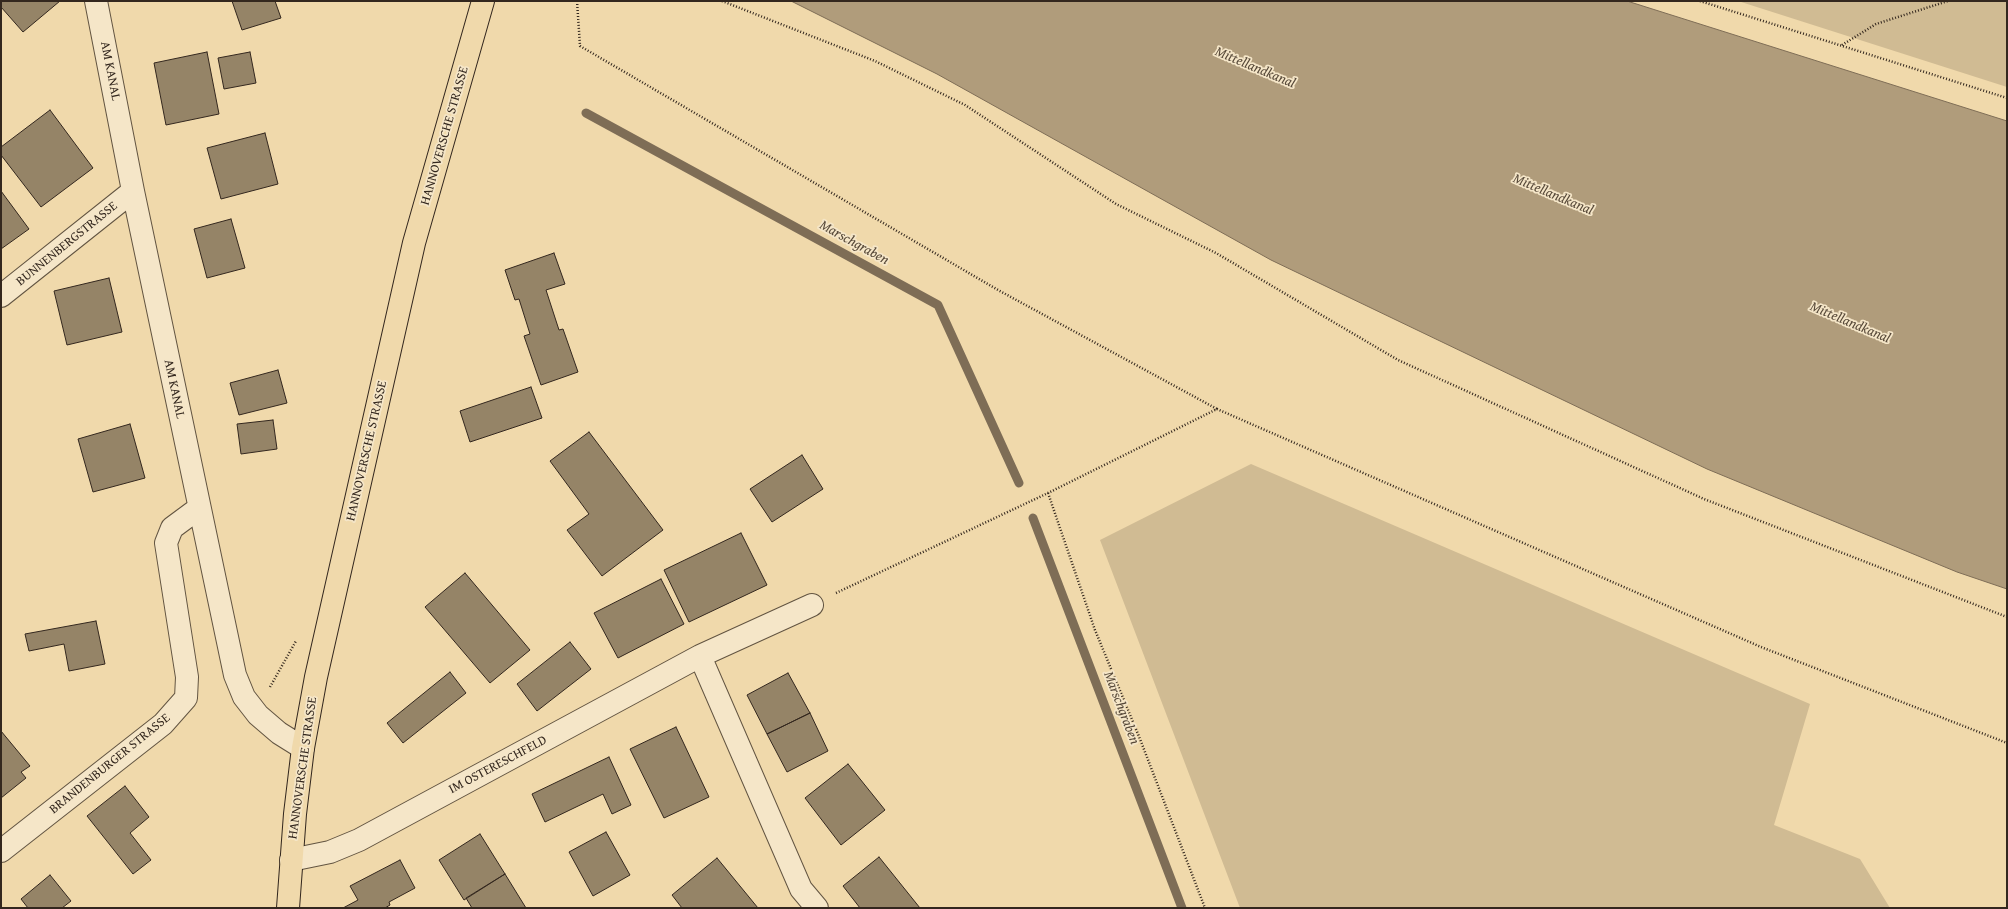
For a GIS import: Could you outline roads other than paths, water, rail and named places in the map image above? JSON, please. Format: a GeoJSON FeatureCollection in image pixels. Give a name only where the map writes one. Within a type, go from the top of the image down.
{"type":"FeatureCollection","features":[{"type":"Feature","properties":{"kind":"main road","name":"HANNOVERSCHE STRASSE"},"geometry":{"type":"LineString","coordinates":[[288,908],[291,860],[303,748],[329,614],[414,243],[483,1]]}},
{"type":"Feature","properties":{"kind":"street","name":"AM KANAL"},"geometry":{"type":"LineString","coordinates":[[96,1],[132,191],[235,675],[244,697],[258,715],[279,733],[303,748]]}},
{"type":"Feature","properties":{"kind":"street","name":"BUNNENBERGSTRASSE"},"geometry":{"type":"LineString","coordinates":[[1,296],[132,191]]}},
{"type":"Feature","properties":{"kind":"street","name":"BRANDENBURGER STRASSE"},"geometry":{"type":"LineString","coordinates":[[1,851],[163,724],[186,698],[187,677],[166,543],[172,528],[199,508]]}},
{"type":"Feature","properties":{"kind":"street","name":"IM OSTERESCHFELD"},"geometry":{"type":"LineString","coordinates":[[291,860],[330,852],[359,840],[700,656],[812,605]]}},
{"type":"Feature","properties":{"kind":"street"},"geometry":{"type":"LineString","coordinates":[[700,656],[801,889],[817,908]]}},
{"type":"Feature","properties":{"kind":"water","name":"Mittellandkanal"},"geometry":{"type":"Polygon","coordinates":[[[791,1],[1627,1],[2007,121],[2007,589],[1957,572],[1707,469],[1271,260],[937,74],[791,1]]]}},
{"type":"Feature","properties":{"kind":"waterway","name":"Marschgraben"},"geometry":{"type":"LineString","coordinates":[[586,113],[938,305],[1019,483]]}},
{"type":"Feature","properties":{"kind":"waterway","name":"Marschgraben"},"geometry":{"type":"LineString","coordinates":[[1033,518],[1182,908]]}}]}
